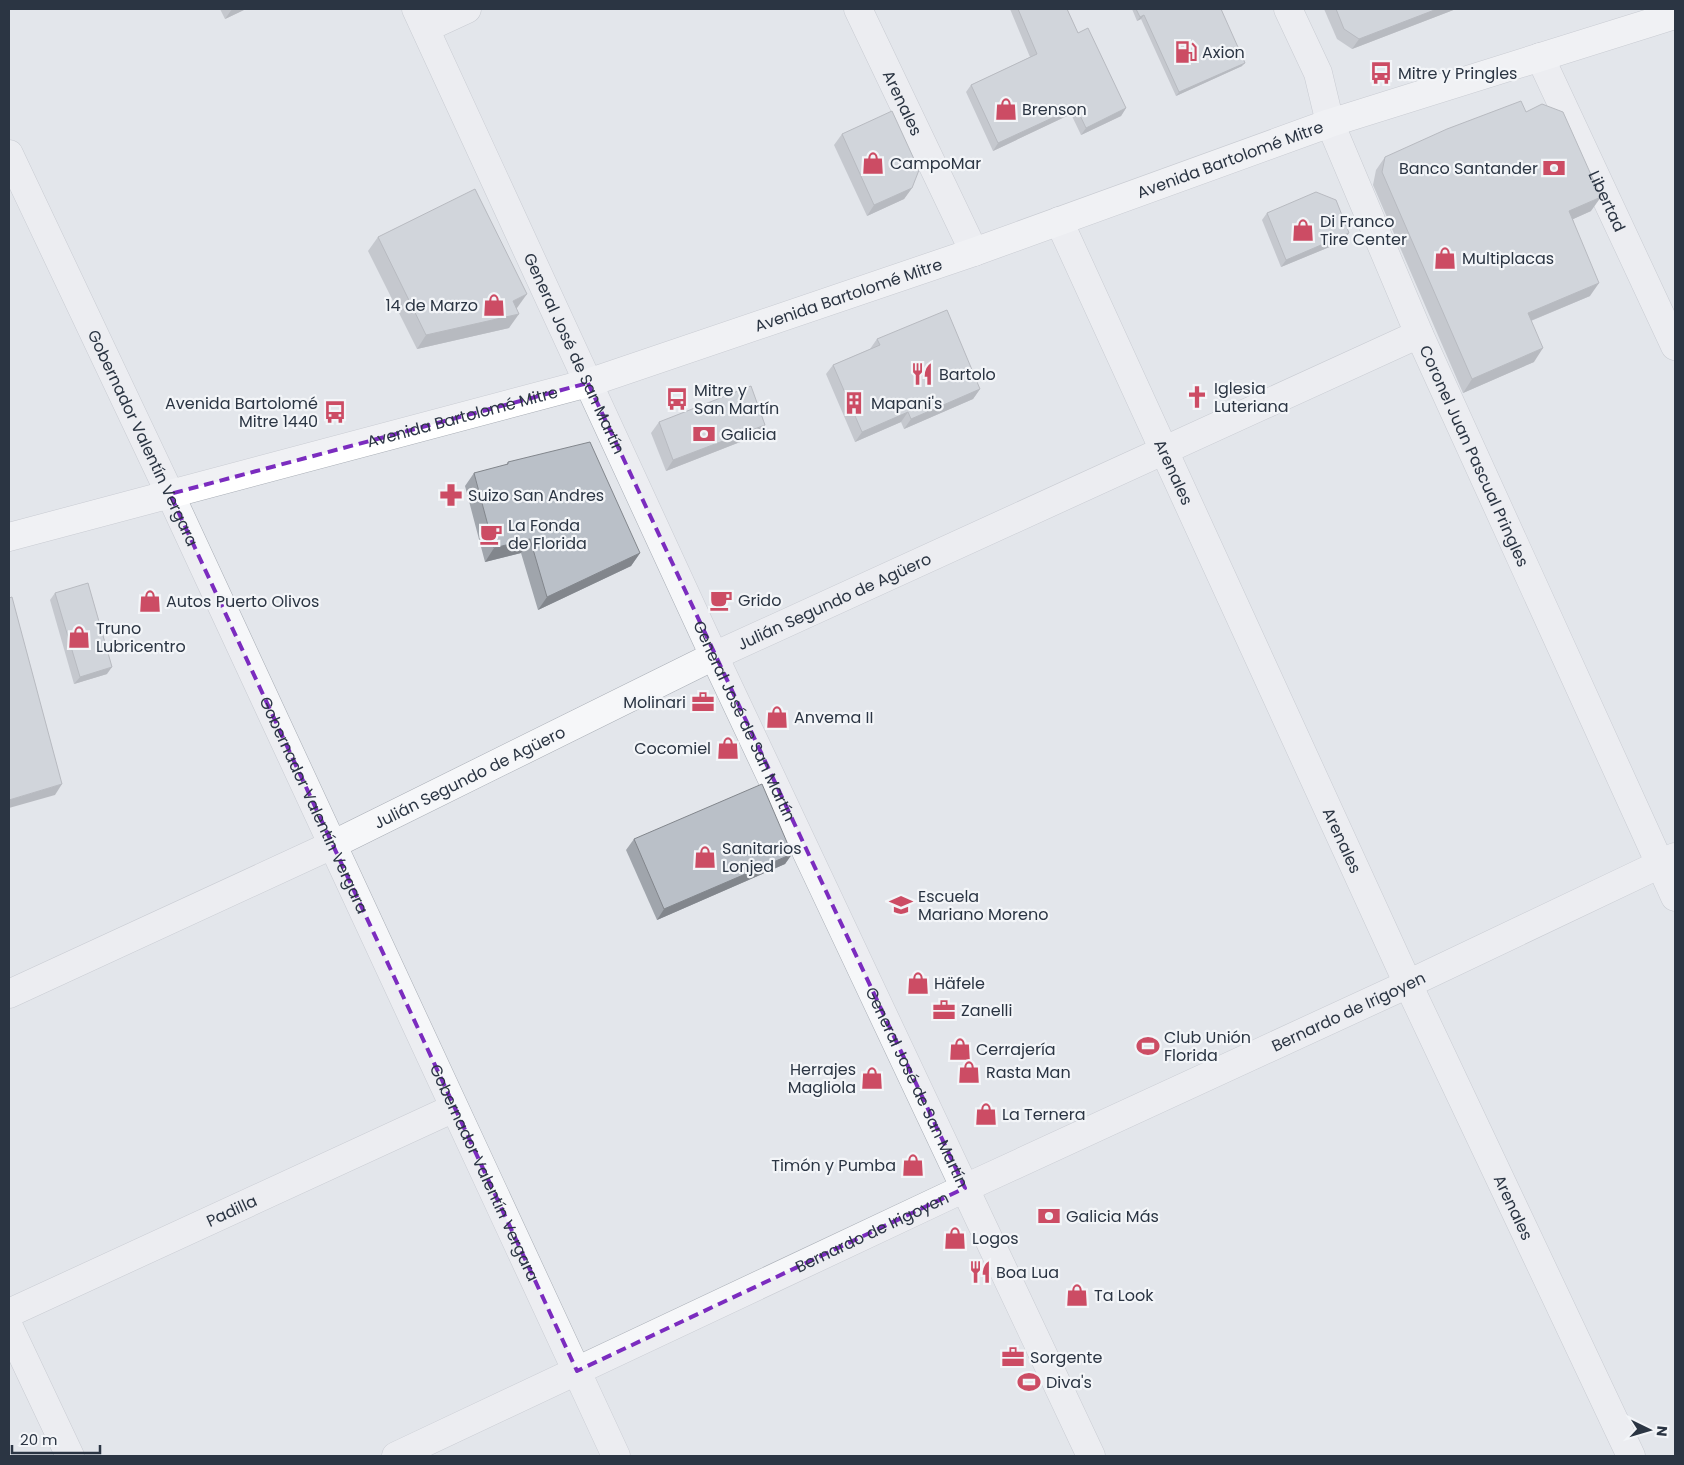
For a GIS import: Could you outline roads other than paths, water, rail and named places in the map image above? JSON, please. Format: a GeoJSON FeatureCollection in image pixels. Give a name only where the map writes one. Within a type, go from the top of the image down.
{"type":"FeatureCollection","features":[{"type":"Feature","properties":{"kind":"main road","name":"Avenida Bartolomé Mitre"},"geometry":{"type":"LineString","coordinates":[[9,537],[588,383],[974,252],[1330,123],[1675,15]]}},
{"type":"Feature","properties":{"kind":"street"},"geometry":{"type":"LineString","coordinates":[[421,19],[467,9]]}},
{"type":"Feature","properties":{"kind":"street","name":"Arenales"},"geometry":{"type":"LineString","coordinates":[[858,9],[974,252]]}},
{"type":"Feature","properties":{"kind":"street","name":"Coronel Juan Pascual Pringles"},"geometry":{"type":"LineString","coordinates":[[1288,9],[1318,73],[1330,123],[1418,334],[1668,861],[1675,897]]}},
{"type":"Feature","properties":{"kind":"street","name":"General José de San Martín"},"geometry":{"type":"LineString","coordinates":[[421,19],[714,656],[1091,1456]]}},
{"type":"Feature","properties":{"kind":"street","name":"Libertad"},"geometry":{"type":"LineString","coordinates":[[1540,57],[1675,346]]}},
{"type":"Feature","properties":{"kind":"street","name":"Gobernador Valentín Vergara"},"geometry":{"type":"LineString","coordinates":[[9,154],[170,494],[616,1456]]}},
{"type":"Feature","properties":{"kind":"street","name":"Arenales"},"geometry":{"type":"LineString","coordinates":[[1059,222],[1408,984],[1631,1456]]}},
{"type":"Feature","properties":{"kind":"street","name":"Julián Segundo de Agüero"},"geometry":{"type":"LineString","coordinates":[[9,994],[332,845],[714,656],[1418,334]]}},
{"type":"Feature","properties":{"kind":"street","name":"Bernardo de Irigoyen"},"geometry":{"type":"LineString","coordinates":[[396,1456],[965,1188],[1408,984],[1668,861]]}},
{"type":"Feature","properties":{"kind":"street","name":"Padilla"},"geometry":{"type":"LineString","coordinates":[[9,1313],[454,1108]]}},
{"type":"Feature","properties":{"kind":"street"},"geometry":{"type":"LineString","coordinates":[[9,1326],[70,1456]]}},
{"type":"Feature","properties":{"kind":"place","name":"Axion"},"geometry":{"type":"Point","coordinates":[1186,52]}},
{"type":"Feature","properties":{"kind":"place","name":"Mitre y Pringles"},"geometry":{"type":"Point","coordinates":[1381,73]}},
{"type":"Feature","properties":{"kind":"place","name":"Brenson"},"geometry":{"type":"Point","coordinates":[1006,109]}},
{"type":"Feature","properties":{"kind":"place","name":"CampoMar"},"geometry":{"type":"Point","coordinates":[873,163]}},
{"type":"Feature","properties":{"kind":"place","name":"Banco Santander"},"geometry":{"type":"Point","coordinates":[1554,168]}},
{"type":"Feature","properties":{"kind":"place","name":"Di Franco Tire Center"},"geometry":{"type":"Point","coordinates":[1303,230]}},
{"type":"Feature","properties":{"kind":"place","name":"Multiplacas"},"geometry":{"type":"Point","coordinates":[1445,258]}},
{"type":"Feature","properties":{"kind":"place","name":"14 de Marzo"},"geometry":{"type":"Point","coordinates":[494,305]}},
{"type":"Feature","properties":{"kind":"place","name":"Bartolo"},"geometry":{"type":"Point","coordinates":[922,374]}},
{"type":"Feature","properties":{"kind":"place","name":"Iglesia Luteriana"},"geometry":{"type":"Point","coordinates":[1197,397]}},
{"type":"Feature","properties":{"kind":"place","name":"Mitre y San Martín"},"geometry":{"type":"Point","coordinates":[677,399]}},
{"type":"Feature","properties":{"kind":"place","name":"Mapani's"},"geometry":{"type":"Point","coordinates":[854,403]}},
{"type":"Feature","properties":{"kind":"place","name":"Avenida Bartolomé Mitre 1440"},"geometry":{"type":"Point","coordinates":[335,412]}},
{"type":"Feature","properties":{"kind":"place","name":"Galicia"},"geometry":{"type":"Point","coordinates":[704,434]}},
{"type":"Feature","properties":{"kind":"place","name":"Suizo San Andres"},"geometry":{"type":"Point","coordinates":[451,495]}},
{"type":"Feature","properties":{"kind":"place","name":"La Fonda de Florida"},"geometry":{"type":"Point","coordinates":[491,534]}},
{"type":"Feature","properties":{"kind":"place","name":"Grido"},"geometry":{"type":"Point","coordinates":[721,600]}},
{"type":"Feature","properties":{"kind":"place","name":"Autos Puerto Olivos"},"geometry":{"type":"Point","coordinates":[150,601]}},
{"type":"Feature","properties":{"kind":"place","name":"Truno Lubricentro"},"geometry":{"type":"Point","coordinates":[79,637]}},
{"type":"Feature","properties":{"kind":"place","name":"Molinari"},"geometry":{"type":"Point","coordinates":[703,702]}},
{"type":"Feature","properties":{"kind":"place","name":"Anvema II"},"geometry":{"type":"Point","coordinates":[777,717]}},
{"type":"Feature","properties":{"kind":"place","name":"Cocomiel"},"geometry":{"type":"Point","coordinates":[728,748]}},
{"type":"Feature","properties":{"kind":"place","name":"Sanitarios Lonjed"},"geometry":{"type":"Point","coordinates":[705,857]}},
{"type":"Feature","properties":{"kind":"place","name":"Escuela Mariano Moreno"},"geometry":{"type":"Point","coordinates":[901,905]}},
{"type":"Feature","properties":{"kind":"place","name":"Häfele"},"geometry":{"type":"Point","coordinates":[918,983]}},
{"type":"Feature","properties":{"kind":"place","name":"Zanelli"},"geometry":{"type":"Point","coordinates":[944,1010]}},
{"type":"Feature","properties":{"kind":"place","name":"Club Unión Florida"},"geometry":{"type":"Point","coordinates":[1148,1046]}},
{"type":"Feature","properties":{"kind":"place","name":"Cerrajería"},"geometry":{"type":"Point","coordinates":[960,1049]}},
{"type":"Feature","properties":{"kind":"place","name":"Rasta Man"},"geometry":{"type":"Point","coordinates":[969,1072]}},
{"type":"Feature","properties":{"kind":"place","name":"Herrajes Magliola"},"geometry":{"type":"Point","coordinates":[872,1078]}},
{"type":"Feature","properties":{"kind":"place","name":"La Ternera"},"geometry":{"type":"Point","coordinates":[986,1114]}},
{"type":"Feature","properties":{"kind":"place","name":"Timón y Pumba"},"geometry":{"type":"Point","coordinates":[913,1165]}},
{"type":"Feature","properties":{"kind":"place","name":"Galicia Más"},"geometry":{"type":"Point","coordinates":[1049,1216]}},
{"type":"Feature","properties":{"kind":"place","name":"Logos"},"geometry":{"type":"Point","coordinates":[955,1238]}},
{"type":"Feature","properties":{"kind":"place","name":"Boa Lua"},"geometry":{"type":"Point","coordinates":[980,1272]}},
{"type":"Feature","properties":{"kind":"place","name":"Ta Look"},"geometry":{"type":"Point","coordinates":[1077,1295]}},
{"type":"Feature","properties":{"kind":"place","name":"Sorgente"},"geometry":{"type":"Point","coordinates":[1013,1357]}},
{"type":"Feature","properties":{"kind":"place","name":"Diva's"},"geometry":{"type":"Point","coordinates":[1029,1382]}}]}
